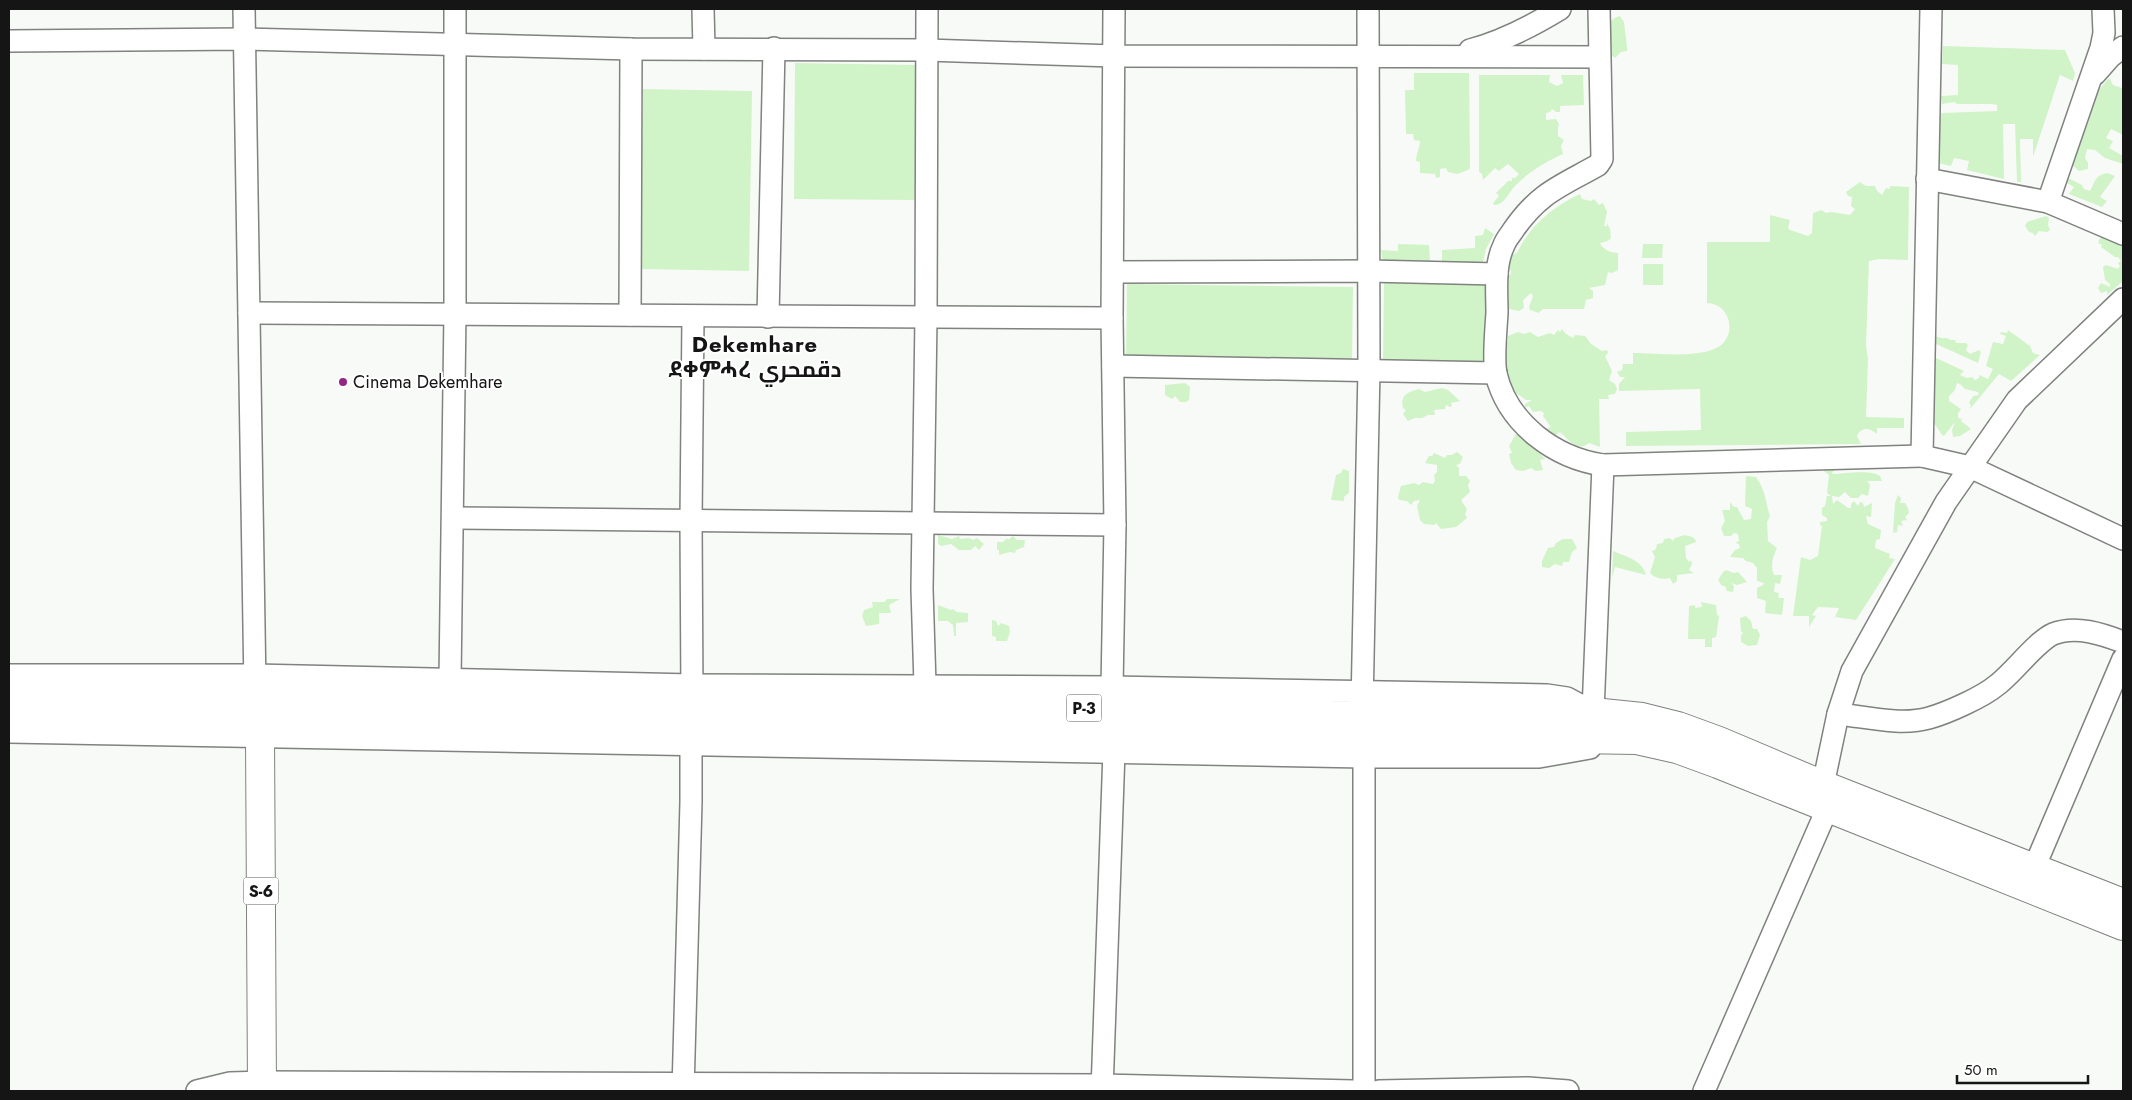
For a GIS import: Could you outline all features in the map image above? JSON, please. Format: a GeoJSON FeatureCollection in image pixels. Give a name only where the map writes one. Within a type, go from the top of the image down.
{"type":"FeatureCollection","features":[{"type":"Feature","properties":{"kind":"main road","name":"P-3"},"geometry":{"type":"LineString","coordinates":[[9,691],[153,682],[257,704],[692,715],[1363,725],[1637,740],[1676,749],[1826,796],[2034,868],[2121,911]]}},
{"type":"Feature","properties":{"kind":"main road","name":"P-3"},"geometry":{"type":"LineString","coordinates":[[9,718],[257,704],[456,687],[692,715]]}},
{"type":"Feature","properties":{"kind":"main road","name":"S-6"},"geometry":{"type":"LineString","coordinates":[[257,704],[262,1086]]}},
{"type":"Feature","properties":{"kind":"main road","name":"P-3"},"geometry":{"type":"LineString","coordinates":[[1363,725],[1593,712],[1642,717],[1678,726],[1719,741],[1826,796],[2121,911]]}},
{"type":"Feature","properties":{"kind":"street"},"geometry":{"type":"LineString","coordinates":[[9,732],[257,704],[244,9]]}},
{"type":"Feature","properties":{"kind":"street"},"geometry":{"type":"LineString","coordinates":[[455,9],[454,518],[456,687]]}},
{"type":"Feature","properties":{"kind":"street"},"geometry":{"type":"LineString","coordinates":[[704,9],[704,49]]}},
{"type":"Feature","properties":{"kind":"street"},"geometry":{"type":"LineString","coordinates":[[925,685],[922,524],[926,318],[927,9]]}},
{"type":"Feature","properties":{"kind":"street"},"geometry":{"type":"LineString","coordinates":[[1112,687],[1114,525],[1112,318],[1114,272],[1114,9]]}},
{"type":"Feature","properties":{"kind":"street"},"geometry":{"type":"LineString","coordinates":[[1364,1091],[1363,725],[1369,370],[1368,9]]}},
{"type":"Feature","properties":{"kind":"street"},"geometry":{"type":"LineString","coordinates":[[1449,56],[1500,39],[1540,21],[1560,9]]}},
{"type":"Feature","properties":{"kind":"street"},"geometry":{"type":"LineString","coordinates":[[1599,9],[1602,159],[1598,165],[1552,190],[1536,202],[1503,245],[1497,274],[1496,373],[1509,406],[1529,430],[1566,456],[1603,466],[1922,456],[1970,466],[2123,539]]}},
{"type":"Feature","properties":{"kind":"street"},"geometry":{"type":"LineString","coordinates":[[1922,456],[1931,9]]}},
{"type":"Feature","properties":{"kind":"street"},"geometry":{"type":"LineString","coordinates":[[2048,202],[2101,48],[2104,33],[2103,9]]}},
{"type":"Feature","properties":{"kind":"street"},"geometry":{"type":"LineString","coordinates":[[9,41],[244,39],[631,49],[926,50],[1114,56],[1599,57]]}},
{"type":"Feature","properties":{"kind":"street"},"geometry":{"type":"LineString","coordinates":[[2091,78],[2110,57],[2123,47]]}},
{"type":"Feature","properties":{"kind":"street"},"geometry":{"type":"LineString","coordinates":[[768,317],[774,48]]}},
{"type":"Feature","properties":{"kind":"street"},"geometry":{"type":"LineString","coordinates":[[630,315],[631,49]]}},
{"type":"Feature","properties":{"kind":"street"},"geometry":{"type":"LineString","coordinates":[[1927,179],[2048,202],[2123,234]]}},
{"type":"Feature","properties":{"kind":"street"},"geometry":{"type":"LineString","coordinates":[[1114,272],[1369,271],[1497,274]]}},
{"type":"Feature","properties":{"kind":"street"},"geometry":{"type":"LineString","coordinates":[[1704,1091],[1826,796],[1838,714],[1852,671],[1874,628],[1946,502],[2017,400],[2123,299]]}},
{"type":"Feature","properties":{"kind":"street"},"geometry":{"type":"LineString","coordinates":[[250,313],[455,312],[768,317],[1112,318]]}},
{"type":"Feature","properties":{"kind":"street"},"geometry":{"type":"LineString","coordinates":[[683,1087],[691,802],[693,316]]}},
{"type":"Feature","properties":{"kind":"street"},"geometry":{"type":"LineString","coordinates":[[1113,366],[1496,373]]}},
{"type":"Feature","properties":{"kind":"street"},"geometry":{"type":"LineString","coordinates":[[1593,712],[1603,466]]}},
{"type":"Feature","properties":{"kind":"street"},"geometry":{"type":"LineString","coordinates":[[454,518],[1114,525]]}},
{"type":"Feature","properties":{"kind":"street"},"geometry":{"type":"LineString","coordinates":[[1838,714],[1902,720],[1928,718],[1977,698],[1997,685],[2053,634],[2073,631],[2098,632],[2123,642]]}},
{"type":"Feature","properties":{"kind":"street"},"geometry":{"type":"LineString","coordinates":[[2034,868],[2123,659]]}},
{"type":"Feature","properties":{"kind":"street"},"geometry":{"type":"LineString","coordinates":[[9,674],[153,682]]}},
{"type":"Feature","properties":{"kind":"street"},"geometry":{"type":"LineString","coordinates":[[692,715],[925,685],[981,718],[1112,687],[1363,725]]}},
{"type":"Feature","properties":{"kind":"street"},"geometry":{"type":"LineString","coordinates":[[692,715],[981,718],[1114,751],[1363,725]]}},
{"type":"Feature","properties":{"kind":"street"},"geometry":{"type":"LineString","coordinates":[[1102,1088],[1114,751]]}},
{"type":"Feature","properties":{"kind":"street"},"geometry":{"type":"LineString","coordinates":[[197,1091],[230,1083],[262,1086],[1102,1088],[1353,1091]]}},
{"type":"Feature","properties":{"kind":"street"},"geometry":{"type":"LineString","coordinates":[[1379,1091],[1528,1088],[1568,1091]]}},
{"type":"Feature","properties":{"kind":"green space"},"geometry":{"type":"Polygon","coordinates":[[[1620,16],[1624,22],[1627,51],[1621,52],[1615,58],[1610,54],[1607,32],[1610,22],[1620,16]]]}},
{"type":"Feature","properties":{"kind":"green space"},"geometry":{"type":"Polygon","coordinates":[[[1943,46],[2065,50],[2075,73],[2073,81],[2060,75],[2033,157],[2033,139],[2020,139],[2021,182],[2017,182],[2015,124],[2003,124],[2004,179],[1967,170],[1969,161],[1954,158],[1951,166],[1938,163],[1939,116],[1942,113],[1997,111],[1997,105],[1992,104],[1957,104],[1954,102],[1942,104],[1941,96],[1958,95],[1958,65],[1942,64],[1943,46]]]}},
{"type":"Feature","properties":{"kind":"green space"},"geometry":{"type":"Polygon","coordinates":[[[795,63],[917,65],[915,200],[794,199],[795,63]]]}},
{"type":"Feature","properties":{"kind":"green space"},"geometry":{"type":"Polygon","coordinates":[[[1414,73],[1469,73],[1470,168],[1468,170],[1457,174],[1448,172],[1446,168],[1440,169],[1440,177],[1436,178],[1435,174],[1420,173],[1420,162],[1416,161],[1420,141],[1414,140],[1413,134],[1406,134],[1405,90],[1414,90],[1414,73]]]}},
{"type":"Feature","properties":{"kind":"green space"},"geometry":{"type":"Polygon","coordinates":[[[1479,75],[1550,75],[1549,82],[1557,86],[1563,83],[1561,75],[1583,75],[1584,105],[1560,106],[1560,112],[1552,109],[1546,113],[1546,120],[1556,119],[1560,126],[1558,125],[1558,136],[1564,140],[1561,146],[1563,154],[1530,173],[1497,205],[1493,203],[1499,196],[1496,193],[1508,181],[1512,181],[1512,178],[1519,174],[1508,164],[1499,171],[1495,168],[1483,180],[1482,174],[1479,172],[1479,75]]]}},
{"type":"Feature","properties":{"kind":"green space"},"geometry":{"type":"Polygon","coordinates":[[[2109,78],[2113,85],[2122,88],[2123,86],[2123,135],[2111,129],[2106,138],[2113,141],[2109,148],[2123,156],[2123,164],[2105,158],[2095,150],[2087,149],[2085,158],[2088,163],[2088,169],[2079,171],[2071,164],[2098,91],[2109,78]]]}},
{"type":"Feature","properties":{"kind":"green space"},"geometry":{"type":"Polygon","coordinates":[[[643,89],[752,91],[749,271],[640,269],[643,89]]]}},
{"type":"Feature","properties":{"kind":"green space"},"geometry":{"type":"Polygon","coordinates":[[[2107,173],[2115,176],[2100,197],[2107,201],[2102,207],[2069,194],[2074,187],[2067,183],[2065,186],[2066,177],[2090,191],[2098,177],[2107,173]]]}},
{"type":"Feature","properties":{"kind":"green space"},"geometry":{"type":"Polygon","coordinates":[[[1860,182],[1866,186],[1875,186],[1882,195],[1886,188],[1890,189],[1890,186],[1909,187],[1908,260],[1879,259],[1869,261],[1866,346],[1868,359],[1866,417],[1904,418],[1904,428],[1877,428],[1877,434],[1872,430],[1864,429],[1857,436],[1861,444],[1626,446],[1626,432],[1701,430],[1700,389],[1619,391],[1619,384],[1625,377],[1620,377],[1617,372],[1622,370],[1623,364],[1633,364],[1633,353],[1674,354],[1705,352],[1722,344],[1727,338],[1729,323],[1727,316],[1716,305],[1707,303],[1707,242],[1770,242],[1770,215],[1790,220],[1788,228],[1790,230],[1808,236],[1812,233],[1813,213],[1821,210],[1826,213],[1850,215],[1855,209],[1851,206],[1852,197],[1848,196],[1846,192],[1860,182]]]}},
{"type":"Feature","properties":{"kind":"green space"},"geometry":{"type":"Polygon","coordinates":[[[1580,194],[1582,199],[1591,201],[1594,199],[1599,205],[1603,203],[1607,212],[1604,226],[1607,226],[1607,223],[1611,238],[1600,243],[1608,251],[1618,253],[1618,270],[1612,273],[1608,272],[1605,285],[1589,288],[1593,291],[1593,298],[1586,300],[1584,309],[1543,309],[1539,313],[1530,310],[1529,307],[1533,296],[1531,293],[1523,300],[1524,308],[1519,311],[1505,308],[1504,293],[1508,291],[1509,286],[1504,283],[1505,276],[1511,274],[1510,269],[1508,271],[1510,255],[1517,253],[1528,234],[1543,218],[1561,204],[1580,194]]]}},
{"type":"Feature","properties":{"kind":"green space"},"geometry":{"type":"Polygon","coordinates":[[[2046,216],[2049,218],[2048,225],[2050,230],[2047,232],[2039,231],[2035,236],[2029,232],[2025,226],[2027,222],[2046,216]]]}},
{"type":"Feature","properties":{"kind":"green space"},"geometry":{"type":"Polygon","coordinates":[[[1485,228],[1494,234],[1486,249],[1483,262],[1442,262],[1442,250],[1475,248],[1475,236],[1483,235],[1485,228]]]}},
{"type":"Feature","properties":{"kind":"green space"},"geometry":{"type":"Polygon","coordinates":[[[2101,236],[2121,243],[2123,247],[2123,281],[2107,295],[2107,291],[2101,293],[2098,288],[2101,283],[2110,287],[2110,284],[2105,280],[2103,267],[2106,265],[2118,269],[2120,266],[2118,263],[2121,261],[2118,257],[2115,257],[2101,247],[2102,245],[2098,243],[2101,236]]]}},
{"type":"Feature","properties":{"kind":"green space"},"geometry":{"type":"Polygon","coordinates":[[[1398,244],[1429,245],[1430,262],[1383,262],[1381,250],[1398,251],[1398,244]]]}},
{"type":"Feature","properties":{"kind":"green space"},"geometry":{"type":"Polygon","coordinates":[[[1643,244],[1663,244],[1662,258],[1642,258],[1643,244]]]}},
{"type":"Feature","properties":{"kind":"green space"},"geometry":{"type":"Polygon","coordinates":[[[1643,264],[1663,264],[1663,285],[1643,285],[1643,264]]]}},
{"type":"Feature","properties":{"kind":"green space"},"geometry":{"type":"Polygon","coordinates":[[[1384,283],[1486,284],[1485,362],[1383,361],[1384,283]]]}},
{"type":"Feature","properties":{"kind":"green space"},"geometry":{"type":"Polygon","coordinates":[[[1127,284],[1353,287],[1352,361],[1126,358],[1127,284]]]}},
{"type":"Feature","properties":{"kind":"green space"},"geometry":{"type":"Polygon","coordinates":[[[1562,329],[1573,338],[1575,335],[1585,336],[1591,344],[1602,351],[1607,350],[1608,353],[1605,356],[1612,371],[1609,380],[1615,384],[1617,389],[1615,394],[1608,395],[1609,399],[1599,399],[1600,447],[1589,443],[1585,446],[1577,446],[1560,432],[1553,437],[1547,432],[1546,429],[1551,427],[1543,416],[1544,413],[1541,411],[1533,412],[1529,406],[1524,408],[1525,404],[1532,400],[1526,400],[1512,390],[1489,349],[1505,341],[1508,342],[1508,336],[1518,332],[1524,334],[1530,332],[1538,337],[1550,333],[1554,335],[1558,330],[1560,332],[1562,329]]]}},
{"type":"Feature","properties":{"kind":"green space"},"geometry":{"type":"Polygon","coordinates":[[[2008,330],[2030,346],[2033,353],[2040,355],[2011,381],[1999,374],[1970,409],[1971,405],[1969,403],[1973,396],[1979,395],[1978,392],[1965,389],[1957,383],[1955,390],[1949,396],[1949,401],[1961,409],[1958,413],[1958,418],[1962,419],[1961,421],[1971,429],[1960,436],[1953,437],[1952,430],[1955,422],[1944,436],[1942,435],[1934,423],[1934,357],[1964,371],[1960,375],[1967,378],[1972,377],[1975,380],[1979,378],[1979,375],[1988,379],[1993,369],[1986,366],[1993,342],[2003,344],[2006,336],[2000,334],[2001,332],[2007,333],[2008,330]]]}},
{"type":"Feature","properties":{"kind":"green space"},"geometry":{"type":"Polygon","coordinates":[[[1935,336],[1955,340],[1956,343],[1966,343],[1968,345],[1966,350],[1970,354],[1979,350],[1981,352],[1978,363],[1934,343],[1935,336]]]}},
{"type":"Feature","properties":{"kind":"green space"},"geometry":{"type":"Polygon","coordinates":[[[1185,383],[1190,387],[1189,400],[1186,402],[1180,402],[1175,396],[1172,399],[1165,395],[1165,385],[1185,383]]]}},
{"type":"Feature","properties":{"kind":"green space"},"geometry":{"type":"Polygon","coordinates":[[[1442,388],[1448,390],[1460,401],[1451,403],[1452,406],[1450,407],[1446,405],[1445,409],[1434,410],[1435,415],[1428,415],[1408,421],[1403,414],[1406,410],[1402,404],[1406,395],[1411,391],[1419,389],[1425,392],[1442,388]]]}},
{"type":"Feature","properties":{"kind":"green space"},"geometry":{"type":"Polygon","coordinates":[[[1516,434],[1522,435],[1540,450],[1539,452],[1545,459],[1540,460],[1543,470],[1536,471],[1531,468],[1523,471],[1516,470],[1511,463],[1509,454],[1512,453],[1509,446],[1516,434]]]}},
{"type":"Feature","properties":{"kind":"green space"},"geometry":{"type":"Polygon","coordinates":[[[1457,452],[1463,457],[1460,464],[1456,465],[1459,468],[1459,476],[1466,476],[1470,481],[1468,485],[1470,492],[1461,500],[1467,509],[1465,514],[1467,518],[1456,527],[1441,529],[1436,523],[1434,525],[1424,524],[1420,520],[1417,506],[1420,500],[1414,501],[1411,505],[1407,501],[1399,500],[1401,486],[1414,483],[1419,485],[1423,482],[1433,484],[1437,465],[1425,463],[1429,456],[1432,456],[1434,453],[1445,458],[1447,455],[1457,452]]]}},
{"type":"Feature","properties":{"kind":"green space"},"geometry":{"type":"Polygon","coordinates":[[[1838,468],[1832,474],[1864,472],[1880,476],[1882,481],[1867,481],[1870,485],[1868,496],[1862,494],[1858,498],[1851,498],[1845,492],[1839,497],[1832,496],[1833,504],[1837,500],[1851,508],[1851,504],[1854,501],[1858,506],[1860,502],[1863,503],[1864,507],[1872,503],[1871,517],[1866,516],[1868,524],[1881,530],[1880,539],[1876,540],[1875,548],[1890,554],[1889,558],[1895,559],[1856,620],[1835,617],[1839,608],[1818,607],[1812,615],[1816,616],[1809,627],[1809,616],[1793,616],[1801,557],[1810,560],[1818,556],[1822,526],[1820,522],[1827,521],[1827,518],[1822,515],[1822,508],[1825,506],[1827,496],[1831,496],[1827,493],[1829,475],[1824,469],[1838,468]]]}},
{"type":"Feature","properties":{"kind":"green space"},"geometry":{"type":"Polygon","coordinates":[[[1343,469],[1349,471],[1349,493],[1344,497],[1344,501],[1331,500],[1336,475],[1341,473],[1343,469]]]}},
{"type":"Feature","properties":{"kind":"green space"},"geometry":{"type":"Polygon","coordinates":[[[1746,476],[1756,477],[1765,496],[1770,516],[1767,522],[1768,541],[1777,548],[1772,568],[1774,575],[1782,575],[1780,584],[1775,583],[1774,592],[1779,593],[1778,598],[1784,598],[1782,615],[1765,613],[1766,601],[1757,598],[1757,588],[1764,583],[1757,581],[1757,568],[1753,563],[1743,558],[1730,557],[1735,550],[1740,548],[1739,544],[1735,543],[1739,541],[1738,534],[1734,533],[1731,536],[1724,536],[1721,528],[1725,521],[1722,510],[1730,510],[1730,502],[1734,507],[1737,507],[1744,520],[1751,519],[1752,509],[1745,506],[1746,476]]]}},
{"type":"Feature","properties":{"kind":"green space"},"geometry":{"type":"Polygon","coordinates":[[[1898,495],[1901,498],[1900,503],[1905,503],[1909,513],[1905,517],[1907,520],[1901,521],[1903,526],[1898,525],[1897,532],[1893,533],[1895,503],[1898,495]]]}},
{"type":"Feature","properties":{"kind":"green space"},"geometry":{"type":"Polygon","coordinates":[[[938,535],[952,539],[959,536],[960,539],[969,538],[973,540],[977,538],[984,544],[979,550],[975,546],[971,550],[959,550],[951,544],[941,546],[938,544],[938,535]]]}},
{"type":"Feature","properties":{"kind":"green space"},"geometry":{"type":"Polygon","coordinates":[[[1685,535],[1693,538],[1696,542],[1685,546],[1686,558],[1689,562],[1691,560],[1692,564],[1689,570],[1694,573],[1677,575],[1677,581],[1673,584],[1670,578],[1659,578],[1652,575],[1650,573],[1655,557],[1652,551],[1656,549],[1657,544],[1663,543],[1664,539],[1670,538],[1673,541],[1675,538],[1685,535]]]}},
{"type":"Feature","properties":{"kind":"green space"},"geometry":{"type":"Polygon","coordinates":[[[1013,536],[1017,540],[1025,540],[1024,547],[1016,550],[1015,553],[1010,552],[999,555],[997,542],[1003,542],[1013,536]]]}},
{"type":"Feature","properties":{"kind":"green space"},"geometry":{"type":"Polygon","coordinates":[[[1563,539],[1572,539],[1577,548],[1572,552],[1569,562],[1563,562],[1562,566],[1555,564],[1549,568],[1542,567],[1542,561],[1548,548],[1554,547],[1556,543],[1563,539]]]}},
{"type":"Feature","properties":{"kind":"green space"},"geometry":{"type":"Polygon","coordinates":[[[1613,551],[1637,562],[1646,575],[1615,567],[1612,578],[1613,551]]]}},
{"type":"Feature","properties":{"kind":"green space"},"geometry":{"type":"Polygon","coordinates":[[[1726,570],[1734,573],[1738,572],[1747,582],[1737,585],[1732,583],[1734,587],[1733,592],[1727,591],[1725,586],[1722,586],[1718,580],[1726,570]]]}},
{"type":"Feature","properties":{"kind":"green space"},"geometry":{"type":"Polygon","coordinates":[[[887,599],[900,599],[889,605],[891,613],[879,613],[879,624],[866,626],[862,616],[864,610],[873,607],[872,602],[884,602],[887,599]]]}},
{"type":"Feature","properties":{"kind":"green space"},"geometry":{"type":"Polygon","coordinates":[[[1701,602],[1716,605],[1717,615],[1719,616],[1716,637],[1712,638],[1712,647],[1705,647],[1705,639],[1688,639],[1689,606],[1695,605],[1695,608],[1702,607],[1701,602]]]}},
{"type":"Feature","properties":{"kind":"green space"},"geometry":{"type":"Polygon","coordinates":[[[938,605],[957,612],[968,613],[968,622],[956,623],[956,636],[954,636],[953,625],[948,621],[938,621],[938,605]]]}},
{"type":"Feature","properties":{"kind":"green space"},"geometry":{"type":"Polygon","coordinates":[[[1746,616],[1751,621],[1753,629],[1757,629],[1760,635],[1757,645],[1748,646],[1741,642],[1741,635],[1743,633],[1741,631],[1740,618],[1746,616]]]}},
{"type":"Feature","properties":{"kind":"green space"},"geometry":{"type":"Polygon","coordinates":[[[992,620],[996,621],[998,626],[1001,623],[1009,626],[1010,632],[1007,641],[996,641],[996,637],[992,636],[992,620]]]}},
{"type":"Feature","properties":{"kind":"place","name":"Cinema Dekemhare"},"geometry":{"type":"Point","coordinates":[343,382]}},
{"type":"Feature","properties":{"kind":"district","name":"Dekemhare ደቀምሓረ دقمحري"},"geometry":{"type":"Point","coordinates":[755,356]}}]}
